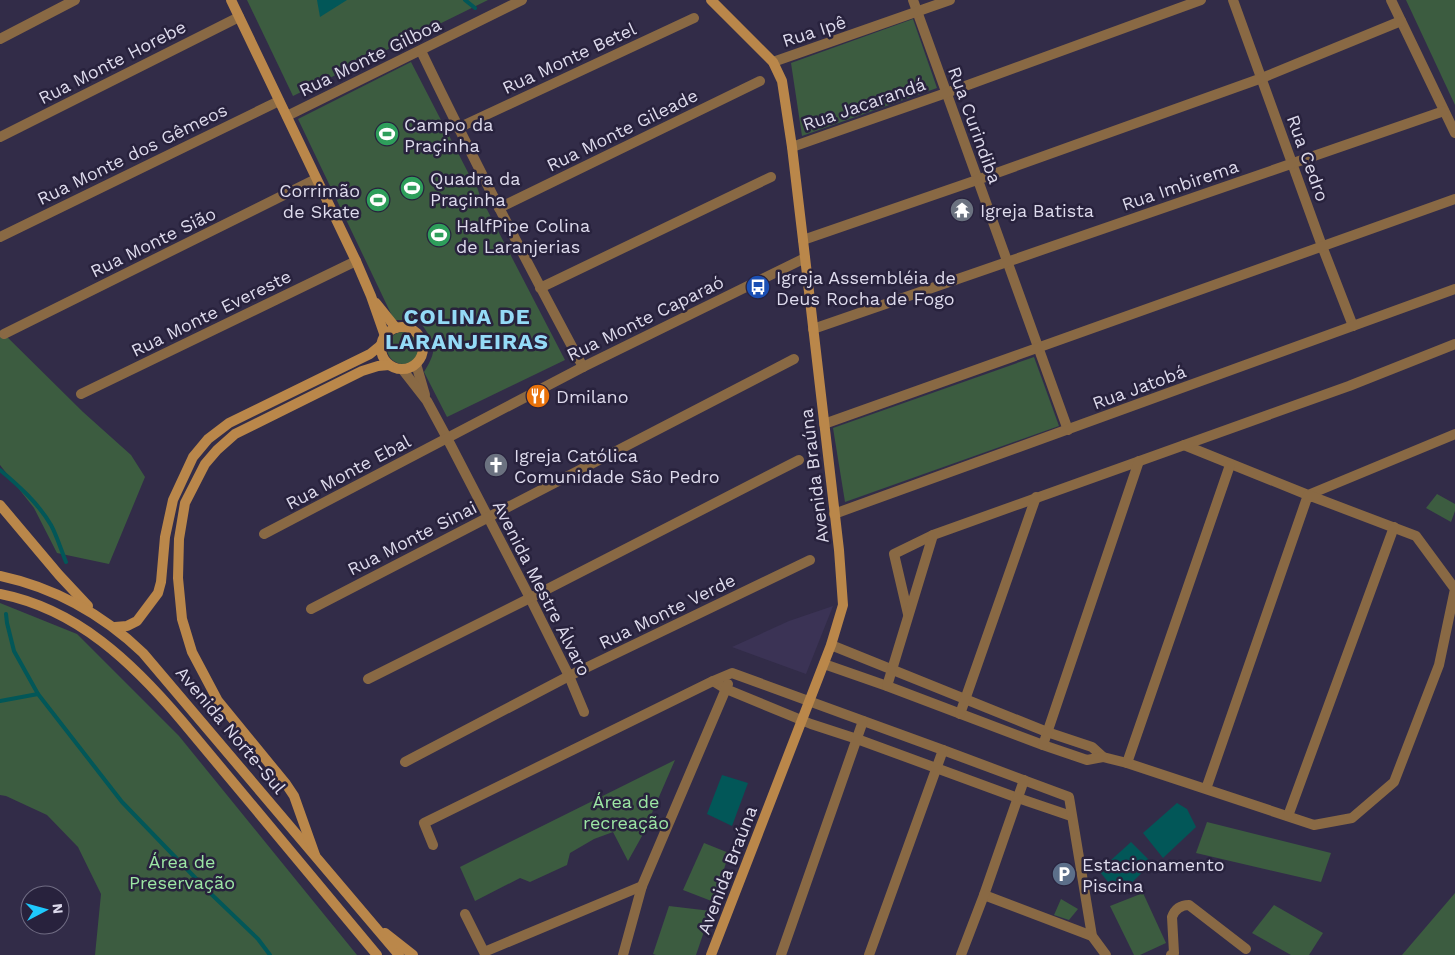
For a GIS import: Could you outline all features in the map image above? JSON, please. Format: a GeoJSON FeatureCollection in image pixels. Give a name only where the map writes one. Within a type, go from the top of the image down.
{"type":"FeatureCollection","features":[{"type":"Feature","properties":{"kind":"street"},"geometry":{"type":"LineString","coordinates":[[0,39],[75,0]]}},
{"type":"Feature","properties":{"kind":"street"},"geometry":{"type":"LineString","coordinates":[[114,628],[127,626],[137,621],[158,593],[161,582],[165,537],[173,500],[193,457],[208,440],[229,423],[370,354],[383,341],[389,332],[396,328],[402,327],[416,332],[422,339],[422,357],[408,369],[402,369],[389,365],[383,356],[383,341],[371,296],[231,0]]}},
{"type":"Feature","properties":{"kind":"street","name":"Rua Monte Gilboa"},"geometry":{"type":"LineString","coordinates":[[287,116],[421,51],[504,4],[522,0]]}},
{"type":"Feature","properties":{"kind":"street","name":"Avenida Braúna"},"geometry":{"type":"LineString","coordinates":[[711,0],[773,62],[782,81],[804,240],[839,550],[843,605],[824,664],[711,955]]}},
{"type":"Feature","properties":{"kind":"street","name":"Rua Curindiba"},"geometry":{"type":"LineString","coordinates":[[913,0],[1068,430]]}},
{"type":"Feature","properties":{"kind":"street","name":"Rua Ipê"},"geometry":{"type":"LineString","coordinates":[[773,62],[950,0]]}},
{"type":"Feature","properties":{"kind":"street","name":"Rua Jacarandá"},"geometry":{"type":"LineString","coordinates":[[792,147],[1202,0]]}},
{"type":"Feature","properties":{"kind":"street","name":"Rua Cedro"},"geometry":{"type":"LineString","coordinates":[[1233,0],[1353,326]]}},
{"type":"Feature","properties":{"kind":"street"},"geometry":{"type":"LineString","coordinates":[[1391,0],[1455,133]]}},
{"type":"Feature","properties":{"kind":"street","name":"Rua Monte Horebe"},"geometry":{"type":"LineString","coordinates":[[0,137],[239,16]]}},
{"type":"Feature","properties":{"kind":"street","name":"Rua Monte Betel"},"geometry":{"type":"LineString","coordinates":[[458,128],[694,18]]}},
{"type":"Feature","properties":{"kind":"street"},"geometry":{"type":"LineString","coordinates":[[804,240],[1262,78],[1401,21]]}},
{"type":"Feature","properties":{"kind":"street"},"geometry":{"type":"LineString","coordinates":[[421,51],[540,288],[583,366]]}},
{"type":"Feature","properties":{"kind":"street","name":"Rua Monte Gileade"},"geometry":{"type":"LineString","coordinates":[[499,208],[760,81]]}},
{"type":"Feature","properties":{"kind":"street","name":"Rua Monte dos Gêmeos"},"geometry":{"type":"LineString","coordinates":[[0,237],[279,101]]}},
{"type":"Feature","properties":{"kind":"street","name":"Rua Imbirema"},"geometry":{"type":"LineString","coordinates":[[813,329],[1444,111]]}},
{"type":"Feature","properties":{"kind":"street"},"geometry":{"type":"LineString","coordinates":[[540,288],[771,177]]}},
{"type":"Feature","properties":{"kind":"street","name":"Rua Monte Sião"},"geometry":{"type":"LineString","coordinates":[[4,334],[316,179]]}},
{"type":"Feature","properties":{"kind":"street"},"geometry":{"type":"LineString","coordinates":[[824,424],[1455,199]]}},
{"type":"Feature","properties":{"kind":"street","name":"Rua Monte Caparaó"},"geometry":{"type":"LineString","coordinates":[[447,438],[583,366],[805,258]]}},
{"type":"Feature","properties":{"kind":"street","name":"Rua Monte Evereste"},"geometry":{"type":"LineString","coordinates":[[81,394],[356,261]]}},
{"type":"Feature","properties":{"kind":"street","name":"Rua Jatobá"},"geometry":{"type":"LineString","coordinates":[[834,514],[1455,289]]}},
{"type":"Feature","properties":{"kind":"street"},"geometry":{"type":"LineString","coordinates":[[371,296],[396,328]]}},
{"type":"Feature","properties":{"kind":"street"},"geometry":{"type":"LineString","coordinates":[[908,615],[894,554],[933,536],[1036,497],[1349,386],[1455,344]]}},
{"type":"Feature","properties":{"kind":"street","name":"Rua Monte Sinai"},"geometry":{"type":"LineString","coordinates":[[311,608],[794,359]]}},
{"type":"Feature","properties":{"kind":"street","name":"Avenida Mestre Álvaro"},"geometry":{"type":"LineString","coordinates":[[416,364],[426,400]]}},
{"type":"Feature","properties":{"kind":"street"},"geometry":{"type":"LineString","coordinates":[[315,855],[298,806],[286,784],[218,700],[192,652],[182,619],[178,578],[179,539],[185,503],[205,464],[235,434],[362,371],[389,365]]}},
{"type":"Feature","properties":{"kind":"street","name":"Avenida Mestre Álvaro"},"geometry":{"type":"LineString","coordinates":[[402,369],[426,400],[447,438],[530,598],[569,676],[584,712]]}},
{"type":"Feature","properties":{"kind":"street"},"geometry":{"type":"LineString","coordinates":[[1206,789],[1308,495],[1455,434]]}},
{"type":"Feature","properties":{"kind":"street","name":"Rua Monte Ebal"},"geometry":{"type":"LineString","coordinates":[[264,534],[447,438]]}},
{"type":"Feature","properties":{"kind":"street"},"geometry":{"type":"LineString","coordinates":[[824,664],[1087,760],[1103,757],[1127,763],[1314,824],[1352,818],[1394,782],[1439,665],[1455,589],[1416,536],[1230,465],[1184,445]]}},
{"type":"Feature","properties":{"kind":"street"},"geometry":{"type":"LineString","coordinates":[[368,678],[530,598],[799,460]]}},
{"type":"Feature","properties":{"kind":"street"},"geometry":{"type":"LineString","coordinates":[[1042,745],[1139,461]]}},
{"type":"Feature","properties":{"kind":"street"},"geometry":{"type":"LineString","coordinates":[[1127,763],[1230,465]]}},
{"type":"Feature","properties":{"kind":"street"},"geometry":{"type":"LineString","coordinates":[[960,714],[1036,497]]}},
{"type":"Feature","properties":{"kind":"street"},"geometry":{"type":"LineString","coordinates":[[0,505],[59,575],[95,614]]}},
{"type":"Feature","properties":{"kind":"street"},"geometry":{"type":"LineString","coordinates":[[1288,816],[1394,527]]}},
{"type":"Feature","properties":{"kind":"street"},"geometry":{"type":"LineString","coordinates":[[887,686],[933,536]]}},
{"type":"Feature","properties":{"kind":"street","name":"Rua Monte Verde"},"geometry":{"type":"LineString","coordinates":[[405,762],[569,676],[810,560]]}},
{"type":"Feature","properties":{"kind":"street","name":"Avenida Norte-Sul"},"geometry":{"type":"LineString","coordinates":[[0,576],[33,585],[95,614],[143,653],[399,955]]}},
{"type":"Feature","properties":{"kind":"street","name":"Avenida Norte-Sul"},"geometry":{"type":"LineString","coordinates":[[0,594],[44,606],[100,639],[124,659],[156,690],[377,955]]}},
{"type":"Feature","properties":{"kind":"street"},"geometry":{"type":"LineString","coordinates":[[831,645],[1047,732],[1092,747],[1103,757]]}},
{"type":"Feature","properties":{"kind":"street"},"geometry":{"type":"LineString","coordinates":[[623,955],[642,886],[732,673]]}},
{"type":"Feature","properties":{"kind":"street"},"geometry":{"type":"LineString","coordinates":[[433,845],[424,823],[732,673],[1069,798],[1092,936],[1106,955]]}},
{"type":"Feature","properties":{"kind":"street"},"geometry":{"type":"LineString","coordinates":[[713,681],[726,689],[802,720],[1071,816]]}},
{"type":"Feature","properties":{"kind":"street"},"geometry":{"type":"LineString","coordinates":[[781,955],[863,721]]}},
{"type":"Feature","properties":{"kind":"street"},"geometry":{"type":"LineString","coordinates":[[869,955],[943,750]]}},
{"type":"Feature","properties":{"kind":"street"},"geometry":{"type":"LineString","coordinates":[[961,955],[1024,780]]}},
{"type":"Feature","properties":{"kind":"street"},"geometry":{"type":"LineString","coordinates":[[465,914],[484,952],[642,886]]}},
{"type":"Feature","properties":{"kind":"street"},"geometry":{"type":"LineString","coordinates":[[984,895],[1092,936]]}},
{"type":"Feature","properties":{"kind":"street"},"geometry":{"type":"LineString","coordinates":[[1171,955],[1174,953],[1172,917],[1174,912],[1183,905],[1189,905],[1246,949]]}},
{"type":"Feature","properties":{"kind":"street"},"geometry":{"type":"LineString","coordinates":[[370,921],[414,955]]}},
{"type":"Feature","properties":{"kind":"shaded area"},"geometry":{"type":"Polygon","coordinates":[[[317,0],[347,0],[320,17],[317,0]]]}},
{"type":"Feature","properties":{"kind":"shaded area"},"geometry":{"type":"Polygon","coordinates":[[[833,606],[806,674],[732,647],[789,621],[833,606]]]}},
{"type":"Feature","properties":{"kind":"shaded area"},"geometry":{"type":"Polygon","coordinates":[[[722,775],[748,783],[732,826],[707,814],[722,775]]]}},
{"type":"Feature","properties":{"kind":"shaded area"},"geometry":{"type":"Polygon","coordinates":[[[1177,803],[1187,809],[1196,827],[1163,858],[1143,833],[1177,803]]]}},
{"type":"Feature","properties":{"kind":"shaded area"},"geometry":{"type":"Polygon","coordinates":[[[1131,842],[1152,863],[1121,893],[1099,871],[1131,842]]]}},
{"type":"Feature","properties":{"kind":"green space"},"geometry":{"type":"Polygon","coordinates":[[[247,0],[488,0],[293,96],[247,0]]]}},
{"type":"Feature","properties":{"kind":"green space"},"geometry":{"type":"Polygon","coordinates":[[[1406,0],[1455,0],[1455,105],[1406,0]]]}},
{"type":"Feature","properties":{"kind":"green space"},"geometry":{"type":"Polygon","coordinates":[[[913,19],[937,88],[802,136],[791,63],[913,19]]]}},
{"type":"Feature","properties":{"kind":"green space"},"geometry":{"type":"Polygon","coordinates":[[[411,62],[565,360],[447,417],[424,372],[432,358],[432,341],[420,322],[394,320],[298,119],[411,62]]]}},
{"type":"Feature","properties":{"kind":"green space"},"geometry":{"type":"Polygon","coordinates":[[[0,330],[83,412],[131,455],[145,477],[109,564],[57,553],[34,508],[0,465],[0,330]]]}},
{"type":"Feature","properties":{"kind":"green space"},"geometry":{"type":"Polygon","coordinates":[[[403,332],[409,333],[414,337],[418,342],[418,354],[414,359],[409,363],[403,364],[397,363],[392,359],[388,354],[387,348],[388,342],[392,337],[397,333],[403,332]]]}},
{"type":"Feature","properties":{"kind":"green space"},"geometry":{"type":"Polygon","coordinates":[[[1034,357],[1059,426],[845,502],[833,428],[1034,357]]]}},
{"type":"Feature","properties":{"kind":"green space"},"geometry":{"type":"Polygon","coordinates":[[[1437,494],[1455,504],[1455,511],[1451,522],[1426,508],[1437,494]]]}},
{"type":"Feature","properties":{"kind":"green space","name":"Área de Preservação"},"geometry":{"type":"Polygon","coordinates":[[[0,603],[77,634],[179,736],[357,955],[95,955],[101,894],[78,847],[47,815],[0,795],[0,603]]]}},
{"type":"Feature","properties":{"kind":"green space","name":"Área de recreação"},"geometry":{"type":"Polygon","coordinates":[[[675,760],[642,836],[628,861],[613,832],[594,839],[570,853],[567,865],[530,882],[520,878],[475,901],[460,867],[675,760]]]}},
{"type":"Feature","properties":{"kind":"green space"},"geometry":{"type":"Polygon","coordinates":[[[1207,822],[1331,853],[1321,882],[1196,853],[1207,822]]]}},
{"type":"Feature","properties":{"kind":"green space"},"geometry":{"type":"Polygon","coordinates":[[[704,843],[729,853],[714,902],[683,890],[704,843]]]}},
{"type":"Feature","properties":{"kind":"green space"},"geometry":{"type":"Polygon","coordinates":[[[1143,893],[1166,943],[1140,955],[1134,955],[1110,906],[1143,893]]]}},
{"type":"Feature","properties":{"kind":"green space"},"geometry":{"type":"Polygon","coordinates":[[[1455,893],[1455,955],[1402,955],[1455,893]]]}},
{"type":"Feature","properties":{"kind":"green space"},"geometry":{"type":"Polygon","coordinates":[[[1061,899],[1078,909],[1069,920],[1054,915],[1061,899]]]}},
{"type":"Feature","properties":{"kind":"green space"},"geometry":{"type":"Polygon","coordinates":[[[1274,905],[1323,933],[1309,955],[1291,955],[1252,933],[1274,905]]]}},
{"type":"Feature","properties":{"kind":"green space"},"geometry":{"type":"Polygon","coordinates":[[[669,906],[711,911],[696,955],[653,954],[669,906]]]}},
{"type":"Feature","properties":{"kind":"waterway"},"geometry":{"type":"LineString","coordinates":[[465,0],[475,8]]}},
{"type":"Feature","properties":{"kind":"waterway"},"geometry":{"type":"LineString","coordinates":[[0,470],[28,495],[46,517],[66,562]]}},
{"type":"Feature","properties":{"kind":"waterway"},"geometry":{"type":"LineString","coordinates":[[6,614],[14,651],[38,694],[122,802],[208,891],[258,939],[270,955]]}},
{"type":"Feature","properties":{"kind":"waterway"},"geometry":{"type":"LineString","coordinates":[[0,701],[38,694]]}},
{"type":"Feature","properties":{"kind":"place","name":"Campo da Praçinha"},"geometry":{"type":"Point","coordinates":[387,134]}},
{"type":"Feature","properties":{"kind":"place","name":"Quadra da Praçinha"},"geometry":{"type":"Point","coordinates":[412,188]}},
{"type":"Feature","properties":{"kind":"place","name":"Corrimão de Skate"},"geometry":{"type":"Point","coordinates":[378,200]}},
{"type":"Feature","properties":{"kind":"place","name":"Igreja Batista"},"geometry":{"type":"Point","coordinates":[962,210]}},
{"type":"Feature","properties":{"kind":"place","name":"HalfPipe Colina de Laranjerias"},"geometry":{"type":"Point","coordinates":[439,235]}},
{"type":"Feature","properties":{"kind":"place","name":"Igreja Assembléia de Deus Rocha de Fogo"},"geometry":{"type":"Point","coordinates":[758,287]}},
{"type":"Feature","properties":{"kind":"place","name":"Dmilano"},"geometry":{"type":"Point","coordinates":[538,396]}},
{"type":"Feature","properties":{"kind":"place","name":"Igreja Católica Comunidade São Pedro"},"geometry":{"type":"Point","coordinates":[496,465]}},
{"type":"Feature","properties":{"kind":"place","name":"Estacionamento Piscina"},"geometry":{"type":"Point","coordinates":[1064,874]}},
{"type":"Feature","properties":{"kind":"district","name":"COLINA DE LARANJEIRAS"},"geometry":{"type":"Point","coordinates":[467,328]}}]}
